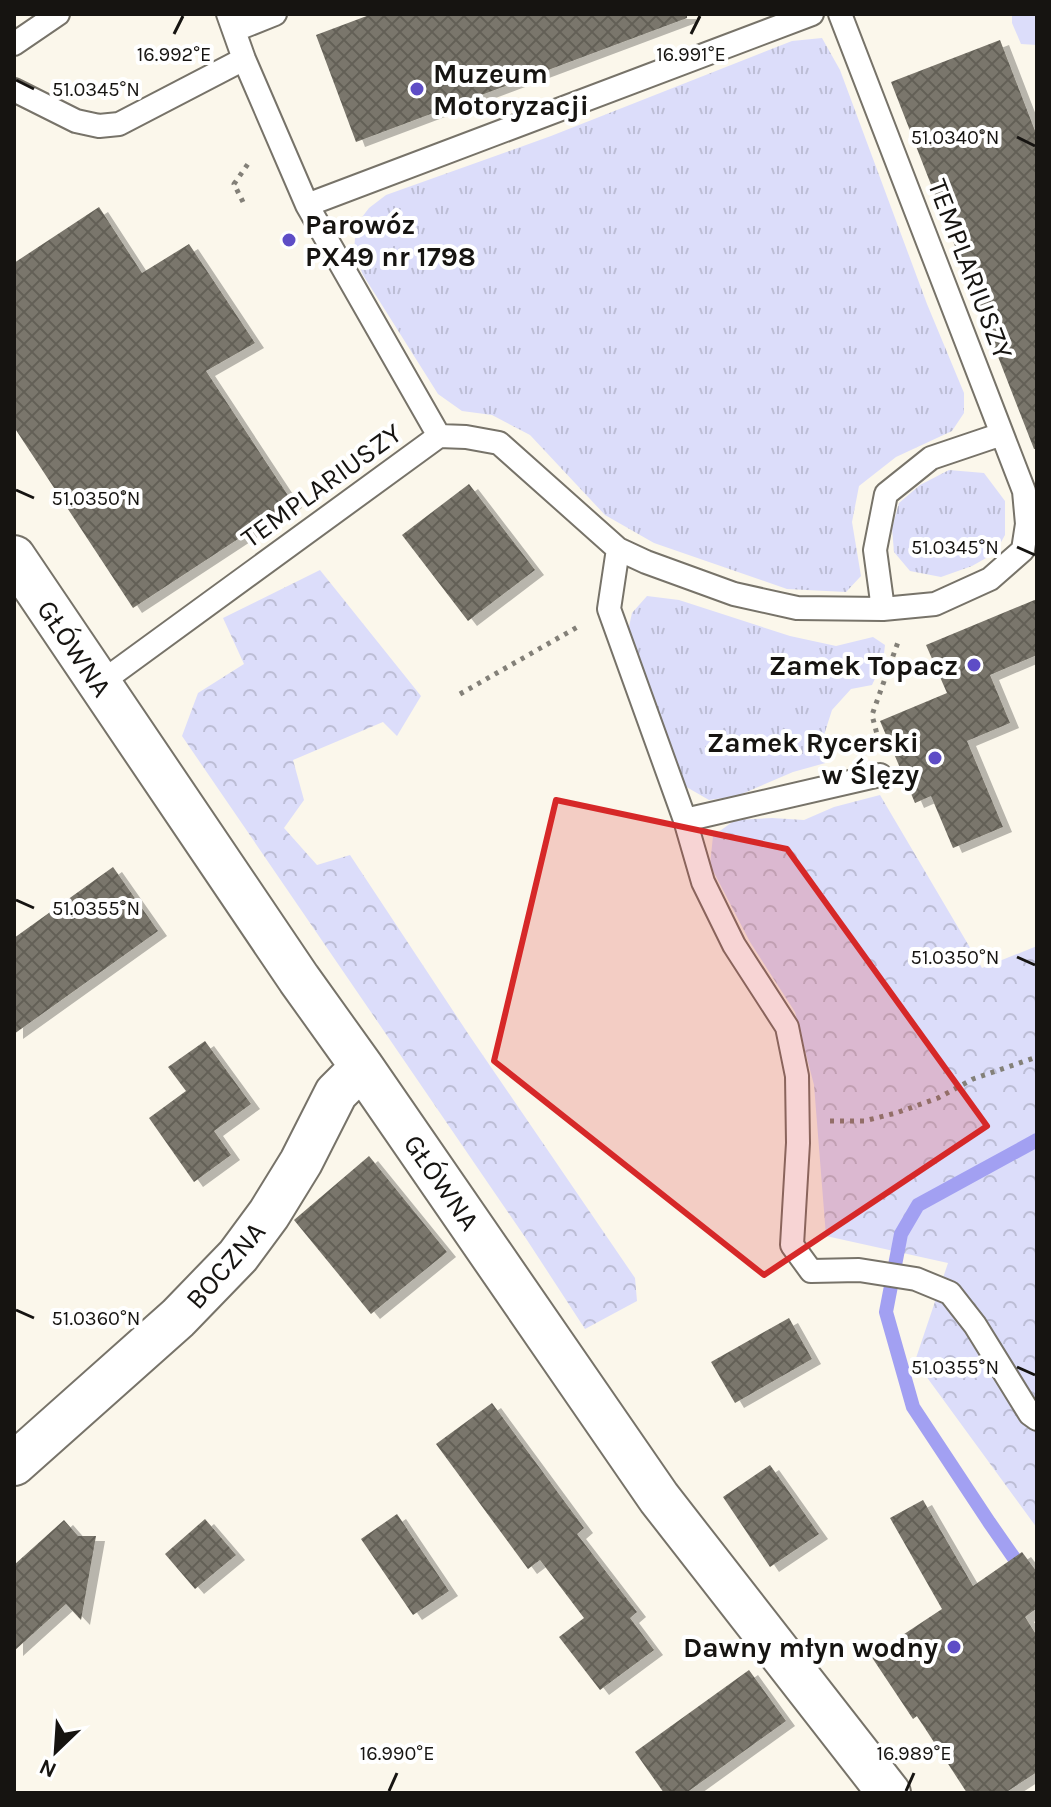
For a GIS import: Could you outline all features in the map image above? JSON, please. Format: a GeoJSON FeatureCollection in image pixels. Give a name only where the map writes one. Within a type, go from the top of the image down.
{"type":"FeatureCollection","features":[{"type":"Feature","properties":{"kind":"street","name":"GŁÓWNA"},"geometry":{"type":"LineString","coordinates":[[20,579],[99,684],[299,979],[659,1498],[889,1793]]}},
{"type":"Feature","properties":{"kind":"street","name":"BOCZNA"},"geometry":{"type":"LineString","coordinates":[[14,1464],[178,1318],[238,1256],[301,1162],[336,1093],[362,1067]]}},
{"type":"Feature","properties":{"kind":"lane"},"geometry":{"type":"LineString","coordinates":[[14,44],[58,14]]}},
{"type":"Feature","properties":{"kind":"lane"},"geometry":{"type":"LineString","coordinates":[[275,14],[232,22],[244,59],[307,205],[439,436]]}},
{"type":"Feature","properties":{"kind":"lane"},"geometry":{"type":"LineString","coordinates":[[307,205],[812,14]]}},
{"type":"Feature","properties":{"kind":"lane","name":"TEMPLARIUSZY"},"geometry":{"type":"LineString","coordinates":[[99,684],[439,436],[499,443],[618,549],[734,594],[797,608],[883,609],[935,604],[990,579],[1023,550],[1027,524],[1024,491],[840,14]]}},
{"type":"Feature","properties":{"kind":"lane"},"geometry":{"type":"LineString","coordinates":[[14,90],[76,121],[99,126],[119,124],[244,59]]}},
{"type":"Feature","properties":{"kind":"lane"},"geometry":{"type":"LineString","coordinates":[[883,609],[875,550],[886,494],[931,458],[1002,434]]}},
{"type":"Feature","properties":{"kind":"lane"},"geometry":{"type":"LineString","coordinates":[[618,549],[609,609],[708,892],[734,945],[787,1027],[797,1076],[792,1245],[811,1271],[859,1270],[916,1279],[950,1293],[975,1325],[1030,1414],[1037,1419]]}},
{"type":"Feature","properties":{"kind":"lane"},"geometry":{"type":"LineString","coordinates":[[685,820],[880,775]]}},
{"type":"Feature","properties":{"kind":"path"},"geometry":{"type":"LineString","coordinates":[[880,775],[880,743],[872,715],[911,606]]}},
{"type":"Feature","properties":{"kind":"path"},"geometry":{"type":"LineString","coordinates":[[460,694],[609,609]]}},
{"type":"Feature","properties":{"kind":"path"},"geometry":{"type":"LineString","coordinates":[[797,1122],[864,1121],[896,1113],[938,1098],[973,1079],[1037,1057]]}},
{"type":"Feature","properties":{"kind":"highlighted area"},"geometry":{"type":"Polygon","coordinates":[[[556,800],[787,849],[987,1126],[764,1275],[494,1061],[556,800]]]}},
{"type":"Feature","properties":{"kind":"green space"},"geometry":{"type":"Polygon","coordinates":[[[1012,14],[1037,14],[1037,45],[1021,44],[1012,23],[1012,14]]]}},
{"type":"Feature","properties":{"kind":"green space"},"geometry":{"type":"Polygon","coordinates":[[[822,38],[840,70],[927,304],[964,393],[964,413],[952,431],[896,457],[859,486],[852,522],[861,576],[846,592],[787,589],[654,543],[605,515],[530,435],[492,415],[462,411],[438,394],[363,275],[354,252],[356,225],[369,208],[386,195],[551,136],[792,41],[822,38]]]}},
{"type":"Feature","properties":{"kind":"green space"},"geometry":{"type":"Polygon","coordinates":[[[949,470],[984,473],[1005,501],[1005,535],[995,553],[972,566],[941,577],[910,571],[894,552],[892,528],[899,503],[920,485],[949,470]]]}},
{"type":"Feature","properties":{"kind":"green space"},"geometry":{"type":"Polygon","coordinates":[[[320,570],[421,696],[397,736],[383,722],[293,760],[304,800],[284,828],[317,865],[350,855],[635,1278],[637,1301],[585,1329],[182,736],[198,693],[244,664],[223,618],[320,570]]]}},
{"type":"Feature","properties":{"kind":"green space"},"geometry":{"type":"Polygon","coordinates":[[[647,596],[679,600],[790,636],[836,646],[873,637],[885,645],[883,662],[872,685],[851,689],[832,710],[823,738],[829,762],[793,772],[737,796],[709,800],[683,785],[628,631],[632,613],[647,596]]]}},
{"type":"Feature","properties":{"kind":"green space"},"geometry":{"type":"Polygon","coordinates":[[[880,795],[982,968],[1037,946],[1037,1528],[915,1361],[948,1263],[826,1236],[814,1085],[795,1012],[750,942],[710,865],[713,836],[735,820],[804,820],[834,807],[880,795]]]}},
{"type":"Feature","properties":{"kind":"building","name":"Muzeum Motoryzacji"},"geometry":{"type":"Polygon","coordinates":[[[372,14],[687,14],[687,18],[356,142],[316,35],[372,14]]]}},
{"type":"Feature","properties":{"kind":"building"},"geometry":{"type":"Polygon","coordinates":[[[1000,40],[1037,136],[1037,449],[1034,449],[891,82],[1000,40]]]}},
{"type":"Feature","properties":{"kind":"building"},"geometry":{"type":"Polygon","coordinates":[[[99,207],[142,273],[189,244],[255,343],[206,371],[293,503],[133,608],[14,427],[14,263],[99,207]]]}},
{"type":"Feature","properties":{"kind":"building"},"geometry":{"type":"Polygon","coordinates":[[[469,484],[535,570],[468,621],[402,535],[469,484]]]}},
{"type":"Feature","properties":{"kind":"building"},"geometry":{"type":"Polygon","coordinates":[[[1037,599],[1037,655],[990,675],[1010,723],[967,741],[1003,827],[953,848],[931,796],[915,803],[880,721],[947,693],[926,645],[1037,599]]]}},
{"type":"Feature","properties":{"kind":"building"},"geometry":{"type":"Polygon","coordinates":[[[113,867],[158,931],[14,1034],[14,938],[113,867]]]}},
{"type":"Feature","properties":{"kind":"building"},"geometry":{"type":"Polygon","coordinates":[[[205,1041],[251,1104],[214,1131],[231,1155],[194,1182],[149,1118],[186,1091],[168,1067],[205,1041]]]}},
{"type":"Feature","properties":{"kind":"building"},"geometry":{"type":"Polygon","coordinates":[[[369,1156],[447,1252],[371,1314],[294,1220],[369,1156]]]}},
{"type":"Feature","properties":{"kind":"building"},"geometry":{"type":"Polygon","coordinates":[[[789,1318],[812,1359],[735,1403],[711,1362],[789,1318]]]}},
{"type":"Feature","properties":{"kind":"building"},"geometry":{"type":"Polygon","coordinates":[[[492,1403],[584,1528],[577,1534],[637,1612],[630,1618],[654,1650],[600,1690],[559,1637],[584,1618],[540,1560],[528,1569],[436,1444],[492,1403]]]}},
{"type":"Feature","properties":{"kind":"building"},"geometry":{"type":"Polygon","coordinates":[[[770,1465],[819,1534],[770,1567],[723,1497],[770,1465]]]}},
{"type":"Feature","properties":{"kind":"building"},"geometry":{"type":"Polygon","coordinates":[[[923,1500],[973,1586],[1022,1552],[1037,1572],[1037,1608],[1025,1617],[1037,1636],[1037,1772],[1005,1793],[967,1793],[917,1716],[913,1719],[871,1656],[942,1609],[890,1518],[923,1500]]]}},
{"type":"Feature","properties":{"kind":"building"},"geometry":{"type":"Polygon","coordinates":[[[397,1514],[449,1591],[413,1615],[361,1539],[397,1514]]]}},
{"type":"Feature","properties":{"kind":"building"},"geometry":{"type":"Polygon","coordinates":[[[205,1519],[236,1555],[195,1589],[165,1554],[205,1519]]]}},
{"type":"Feature","properties":{"kind":"building"},"geometry":{"type":"Polygon","coordinates":[[[64,1520],[78,1536],[96,1536],[81,1620],[66,1604],[14,1651],[14,1565],[64,1520]]]}},
{"type":"Feature","properties":{"kind":"building"},"geometry":{"type":"Polygon","coordinates":[[[749,1670],[786,1721],[686,1793],[664,1793],[635,1752],[749,1670]]]}},
{"type":"Feature","properties":{"kind":"waterway"},"geometry":{"type":"LineString","coordinates":[[1037,1140],[918,1205],[901,1234],[886,1312],[913,1407],[1037,1591]]}},
{"type":"Feature","properties":{"kind":"place","name":"Muzeum Motoryzacji"},"geometry":{"type":"Point","coordinates":[417,89]}},
{"type":"Feature","properties":{"kind":"place","name":"Parowóz PX49 nr 1798"},"geometry":{"type":"Point","coordinates":[289,240]}},
{"type":"Feature","properties":{"kind":"place","name":"Zamek Topacz"},"geometry":{"type":"Point","coordinates":[974,665]}},
{"type":"Feature","properties":{"kind":"place","name":"Zamek Rycerski w Ślęzy"},"geometry":{"type":"Point","coordinates":[935,758]}},
{"type":"Feature","properties":{"kind":"place","name":"Dawny młyn wodny"},"geometry":{"type":"Point","coordinates":[954,1647]}}]}
